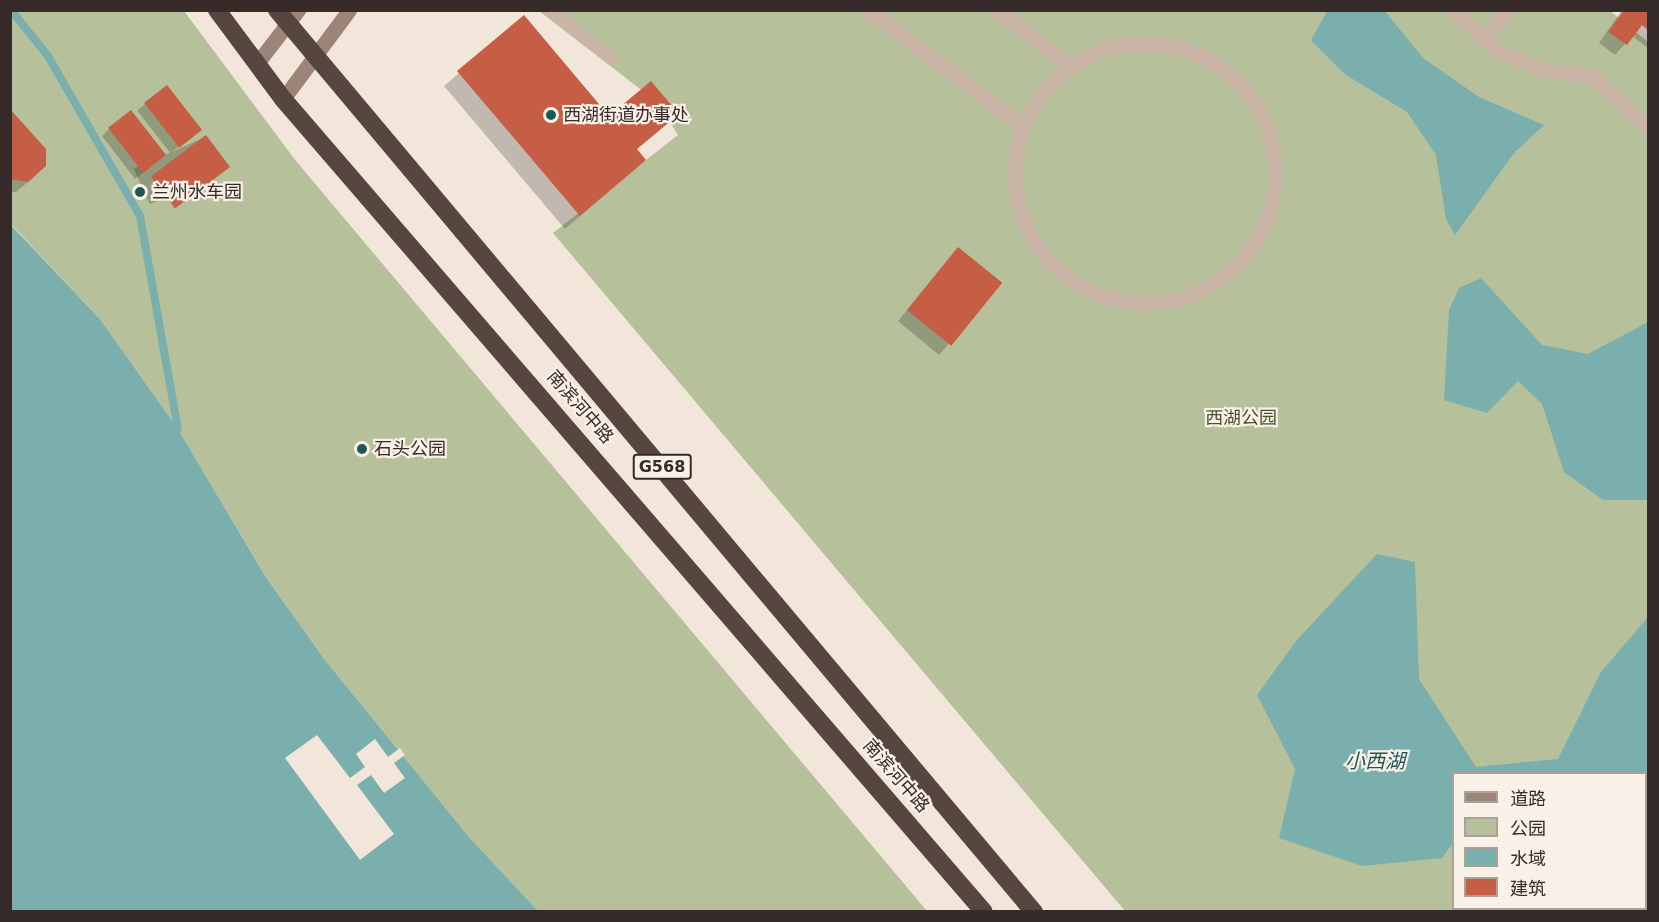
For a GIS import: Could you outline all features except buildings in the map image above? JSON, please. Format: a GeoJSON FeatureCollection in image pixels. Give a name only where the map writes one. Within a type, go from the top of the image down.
{"type":"FeatureCollection","features":[{"type":"Feature","properties":{"kind":"highway","name":"南滨河中路"},"geometry":{"type":"LineString","coordinates":[[217,10],[258,62],[283,99],[984,912]]}},
{"type":"Feature","properties":{"kind":"highway","name":"南滨河中路"},"geometry":{"type":"LineString","coordinates":[[288,15],[314,58],[394,144],[1034,912]]}},
{"type":"Feature","properties":{"kind":"main road"},"geometry":{"type":"LineString","coordinates":[[283,99],[349,10]]}},
{"type":"Feature","properties":{"kind":"main road"},"geometry":{"type":"LineString","coordinates":[[258,62],[288,15]]}},
{"type":"Feature","properties":{"kind":"street"},"geometry":{"type":"LineString","coordinates":[[868,10],[1023,127]]}},
{"type":"Feature","properties":{"kind":"street"},"geometry":{"type":"LineString","coordinates":[[996,10],[1070,66]]}},
{"type":"Feature","properties":{"kind":"street"},"geometry":{"type":"LineString","coordinates":[[1454,10],[1483,40],[1542,70],[1592,76],[1648,127]]}},
{"type":"Feature","properties":{"kind":"street"},"geometry":{"type":"LineString","coordinates":[[1483,40],[1507,10]]}},
{"type":"Feature","properties":{"kind":"street"},"geometry":{"type":"LineString","coordinates":[[1128,42],[1179,45],[1225,68],[1260,107],[1276,156],[1273,207],[1250,253],[1212,287],[1163,303],[1111,300],[1065,277],[1031,238],[1014,190],[1023,127],[1040,92],[1070,66],[1128,42]]}},
{"type":"Feature","properties":{"kind":"lane"},"geometry":{"type":"LineString","coordinates":[[550,10],[612,59]]}},
{"type":"Feature","properties":{"kind":"green space","name":"西湖公园"},"geometry":{"type":"Polygon","coordinates":[[[1609,10],[1648,42],[1648,911],[1125,911],[553,233],[678,135],[657,102],[539,11],[1609,10]]]}},
{"type":"Feature","properties":{"kind":"green space"},"geometry":{"type":"Polygon","coordinates":[[[11,11],[184,11],[296,161],[927,911],[538,911],[469,837],[325,660],[265,576],[178,429],[100,319],[11,224],[11,11]]]}},
{"type":"Feature","properties":{"kind":"water"},"geometry":{"type":"Polygon","coordinates":[[[1328,10],[1385,11],[1423,58],[1479,97],[1544,125],[1514,153],[1455,235],[1446,219],[1436,155],[1407,112],[1346,75],[1311,40],[1328,10]]]}},
{"type":"Feature","properties":{"kind":"water"},"geometry":{"type":"Polygon","coordinates":[[[10,224],[100,319],[178,429],[265,576],[325,660],[469,837],[538,911],[11,911],[10,224]]]}},
{"type":"Feature","properties":{"kind":"water"},"geometry":{"type":"Polygon","coordinates":[[[1481,278],[1542,345],[1588,354],[1648,322],[1648,500],[1603,500],[1564,472],[1542,404],[1518,381],[1487,413],[1444,400],[1449,310],[1459,288],[1481,278]]]}},
{"type":"Feature","properties":{"kind":"water","name":"小西湖"},"geometry":{"type":"Polygon","coordinates":[[[1377,554],[1415,562],[1419,679],[1476,767],[1558,759],[1601,672],[1648,617],[1648,797],[1647,772],[1452,772],[1452,844],[1442,858],[1362,866],[1279,838],[1295,769],[1257,695],[1296,641],[1377,554]]]}},
{"type":"Feature","properties":{"kind":"pier"},"geometry":{"type":"Polygon","coordinates":[[[317,735],[350,778],[365,767],[356,754],[375,739],[388,757],[400,748],[405,755],[394,763],[405,778],[384,793],[371,775],[357,785],[394,834],[360,860],[285,758],[317,735]]]}},
{"type":"Feature","properties":{"kind":"waterway"},"geometry":{"type":"LineString","coordinates":[[11,10],[48,56],[140,216],[178,429]]}},
{"type":"Feature","properties":{"kind":"place","name":"西湖街道办事处"},"geometry":{"type":"Point","coordinates":[551,115]}},
{"type":"Feature","properties":{"kind":"place","name":"兰州水车园"},"geometry":{"type":"Point","coordinates":[140,192]}},
{"type":"Feature","properties":{"kind":"place","name":"石头公园"},"geometry":{"type":"Point","coordinates":[362,449]}}]}
